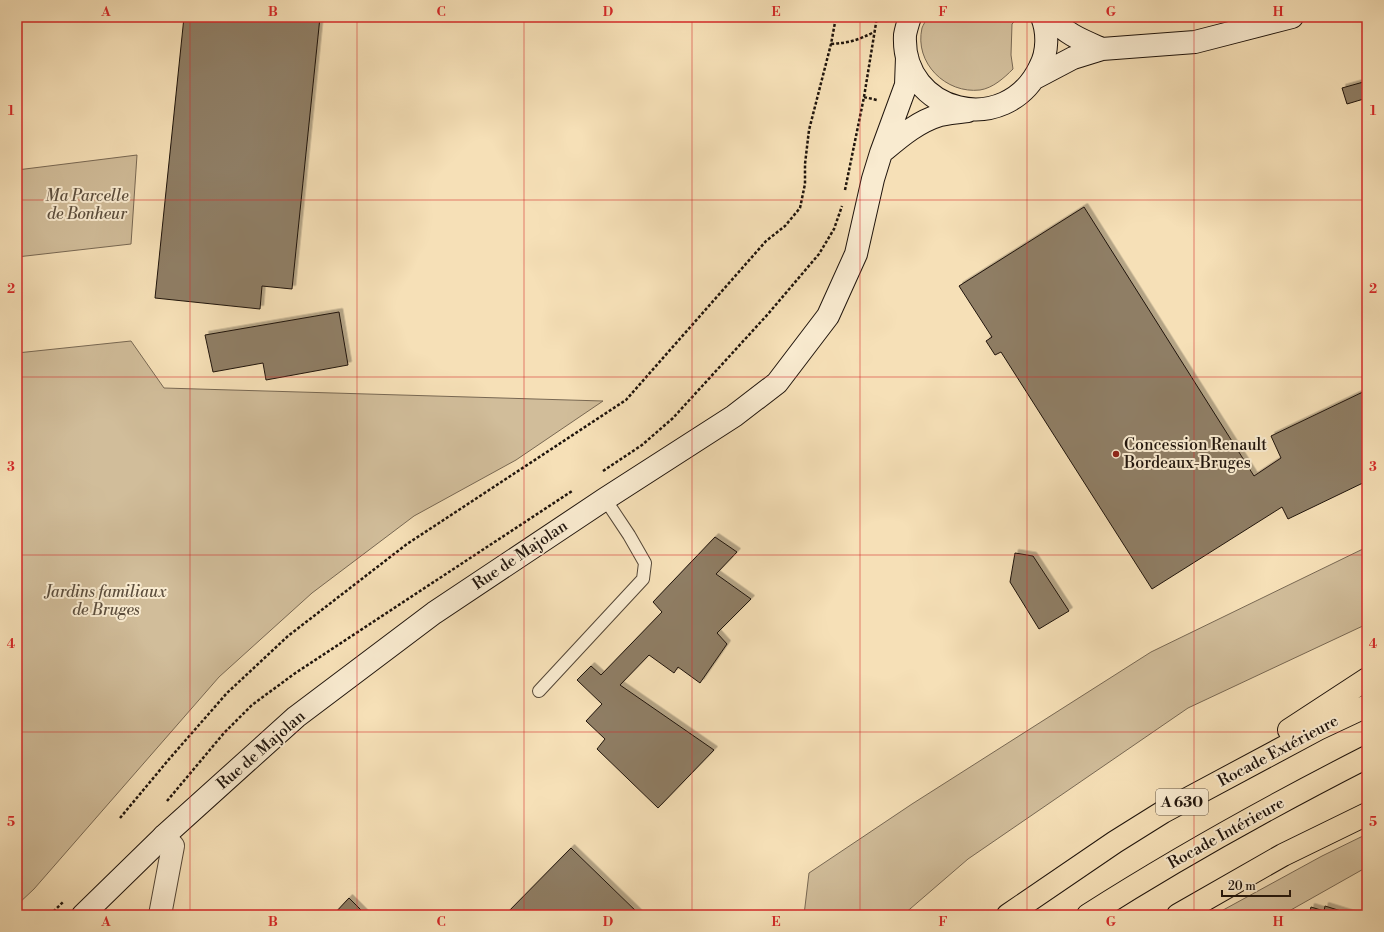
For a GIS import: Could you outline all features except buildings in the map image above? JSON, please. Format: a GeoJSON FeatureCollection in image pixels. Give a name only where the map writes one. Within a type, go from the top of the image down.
{"type":"FeatureCollection","features":[{"type":"Feature","properties":{"kind":"highway"},"geometry":{"type":"LineString","coordinates":[[1163,812],[1367,679]]}},
{"type":"Feature","properties":{"kind":"highway","name":"Rocade Extérieure"},"geometry":{"type":"LineString","coordinates":[[1008,915],[1115,842],[1163,812],[1318,729],[1367,706]]}},
{"type":"Feature","properties":{"kind":"highway","name":"Rocade Intérieure"},"geometry":{"type":"LineString","coordinates":[[1088,915],[1216,837],[1367,757]]}},
{"type":"Feature","properties":{"kind":"highway"},"geometry":{"type":"LineString","coordinates":[[1178,915],[1284,855],[1367,814]]}},
{"type":"Feature","properties":{"kind":"street"},"geometry":{"type":"LineString","coordinates":[[910,17],[905,34],[907,57],[916,78],[931,94],[950,105],[972,110]]}},
{"type":"Feature","properties":{"kind":"street"},"geometry":{"type":"LineString","coordinates":[[881,153],[910,129],[922,122],[940,115],[988,109],[1017,98],[1027,89],[1044,61],[1047,41],[1042,17]]}},
{"type":"Feature","properties":{"kind":"street"},"geometry":{"type":"LineString","coordinates":[[1050,17],[1076,38],[1102,49]]}},
{"type":"Feature","properties":{"kind":"street"},"geometry":{"type":"LineString","coordinates":[[1035,78],[1073,58],[1102,49],[1195,42],[1292,17]]}},
{"type":"Feature","properties":{"kind":"street","name":"Rue de Majolan"},"geometry":{"type":"LineString","coordinates":[[83,915],[164,836],[309,707],[434,613],[605,499],[734,416],[777,383],[828,316],[856,254],[873,179],[906,86],[907,57]]}},
{"type":"Feature","properties":{"kind":"street"},"geometry":{"type":"LineString","coordinates":[[160,915],[173,846],[164,836]]}},
{"type":"Feature","properties":{"kind":"lane"},"geometry":{"type":"LineString","coordinates":[[539,691],[643,579],[645,562],[605,499]]}},
{"type":"Feature","properties":{"kind":"path"},"geometry":{"type":"LineString","coordinates":[[120,818],[227,693],[288,636],[407,544],[626,400],[766,241],[785,226],[800,208],[804,184],[809,130],[831,44],[836,17]]}},
{"type":"Feature","properties":{"kind":"path"},"geometry":{"type":"LineString","coordinates":[[844,197],[864,98],[877,17]]}},
{"type":"Feature","properties":{"kind":"path"},"geometry":{"type":"LineString","coordinates":[[831,44],[846,43],[861,38],[874,31]]}},
{"type":"Feature","properties":{"kind":"path"},"geometry":{"type":"LineString","coordinates":[[603,471],[642,445],[673,418],[768,314],[820,254],[834,229],[842,205]]}},
{"type":"Feature","properties":{"kind":"path"},"geometry":{"type":"LineString","coordinates":[[164,804],[224,733],[252,705],[294,674],[576,488]]}},
{"type":"Feature","properties":{"kind":"path"},"geometry":{"type":"LineString","coordinates":[[50,915],[67,898]]}},
{"type":"Feature","properties":{"kind":"green space"},"geometry":{"type":"Polygon","coordinates":[[[927,17],[1019,17],[1012,24],[1011,55],[1013,69],[994,85],[980,90],[967,90],[955,87],[945,81],[935,74],[923,53],[921,41],[922,28],[927,17]]]}},
{"type":"Feature","properties":{"kind":"green space","name":"Ma Parcelle de Bonheur"},"geometry":{"type":"Polygon","coordinates":[[[137,155],[131,244],[17,257],[17,170],[137,155]]]}},
{"type":"Feature","properties":{"kind":"green space","name":"Jardins familiaux de Bruges"},"geometry":{"type":"Polygon","coordinates":[[[131,341],[164,388],[603,401],[516,460],[414,516],[312,593],[219,677],[34,889],[17,905],[17,353],[131,341]]]}},
{"type":"Feature","properties":{"kind":"green space"},"geometry":{"type":"Polygon","coordinates":[[[1367,547],[1367,624],[1188,708],[968,859],[903,915],[804,915],[809,873],[912,804],[1151,652],[1367,547]]]}},
{"type":"Feature","properties":{"kind":"green space"},"geometry":{"type":"Polygon","coordinates":[[[1367,834],[1367,867],[1282,915],[1214,915],[1322,856],[1367,834]]]}},
{"type":"Feature","properties":{"kind":"place","name":"Concession Renault Bordeaux-Bruges"},"geometry":{"type":"Point","coordinates":[1116,454]}}]}
